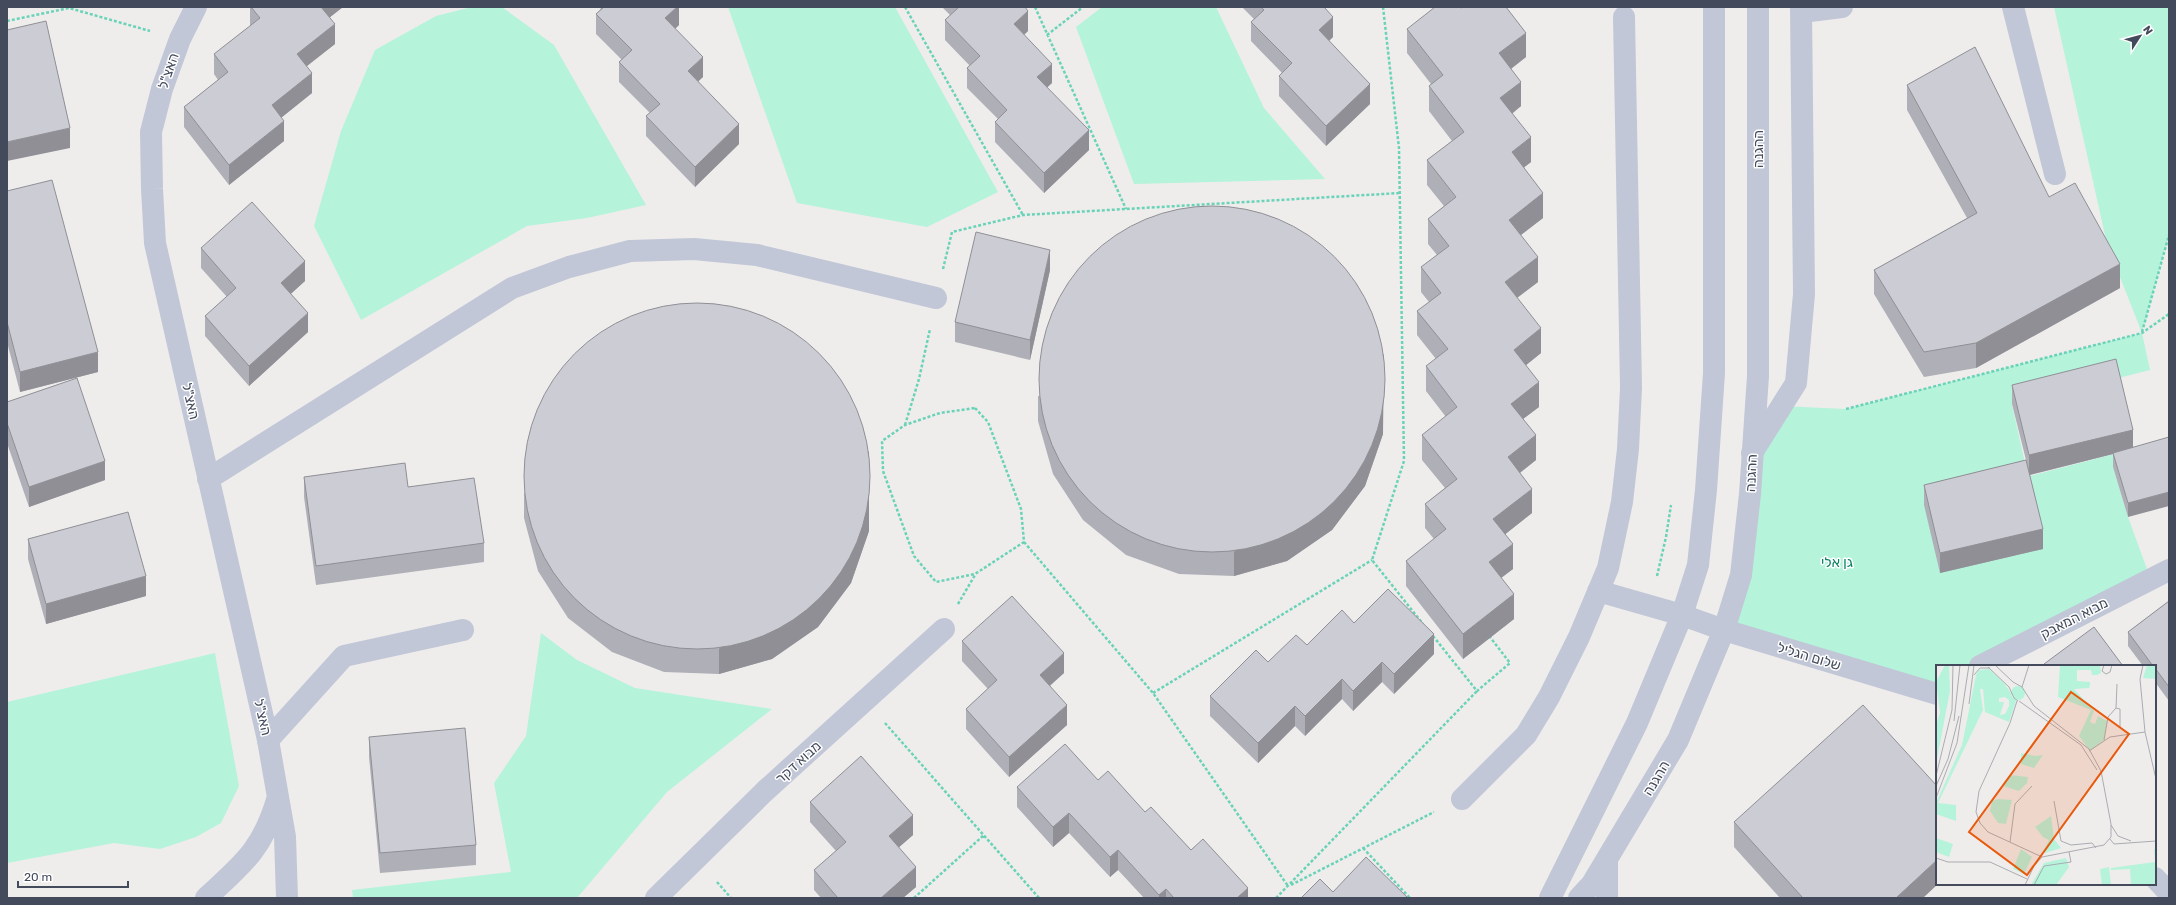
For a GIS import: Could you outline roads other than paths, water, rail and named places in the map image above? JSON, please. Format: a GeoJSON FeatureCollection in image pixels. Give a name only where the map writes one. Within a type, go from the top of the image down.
{"type":"FeatureCollection","features":[{"type":"Feature","properties":{"kind":"street","name":"האצ\"ל"},"geometry":{"type":"LineString","coordinates":[[196,7],[180,39],[162,89],[151,132],[152,189],[156,242],[208,479],[268,740],[285,837],[287,898]]}},
{"type":"Feature","properties":{"kind":"street"},"geometry":{"type":"LineString","coordinates":[[1550,898],[1637,723],[1682,614],[1698,565],[1706,490],[1714,374],[1714,7]]}},
{"type":"Feature","properties":{"kind":"street","name":"ההגנה"},"geometry":{"type":"LineString","coordinates":[[1579,898],[1592,884],[1678,740],[1724,630],[1742,575],[1758,376],[1758,7]]}},
{"type":"Feature","properties":{"kind":"street"},"geometry":{"type":"LineString","coordinates":[[1752,453],[1796,383],[1804,294],[1802,10],[1842,7]]}},
{"type":"Feature","properties":{"kind":"street"},"geometry":{"type":"LineString","coordinates":[[2012,7],[2055,174]]}},
{"type":"Feature","properties":{"kind":"street"},"geometry":{"type":"LineString","coordinates":[[1462,798],[1526,735],[1549,697],[1579,637],[1608,568],[1622,502],[1628,450],[1631,388],[1624,17]]}},
{"type":"Feature","properties":{"kind":"street"},"geometry":{"type":"LineString","coordinates":[[208,479],[512,288],[570,267],[630,251],[694,249],[757,255],[936,298]]}},
{"type":"Feature","properties":{"kind":"street","name":"מבוא המאבק"},"geometry":{"type":"LineString","coordinates":[[1982,665],[2169,570]]}},
{"type":"Feature","properties":{"kind":"street","name":"שלום הגליל"},"geometry":{"type":"LineString","coordinates":[[1598,591],[1682,614],[1724,630],[1935,691]]}},
{"type":"Feature","properties":{"kind":"street","name":"מבוא דקר"},"geometry":{"type":"LineString","coordinates":[[656,898],[766,791],[944,629]]}},
{"type":"Feature","properties":{"kind":"street"},"geometry":{"type":"LineString","coordinates":[[268,740],[344,656],[463,630]]}},
{"type":"Feature","properties":{"kind":"street","name":"האצ\"ל"},"geometry":{"type":"LineString","coordinates":[[206,898],[246,861],[260,843],[270,824],[278,797]]}},
{"type":"Feature","properties":{"kind":"street"},"geometry":{"type":"LineString","coordinates":[[1606,860],[1607,898]]}},
{"type":"Feature","properties":{"kind":"street"},"geometry":{"type":"LineString","coordinates":[[2156,879],[2169,893]]}},
{"type":"Feature","properties":{"kind":"park label","name":"גן אלי"},"geometry":{"type":"Point","coordinates":[1837,562]}}]}
